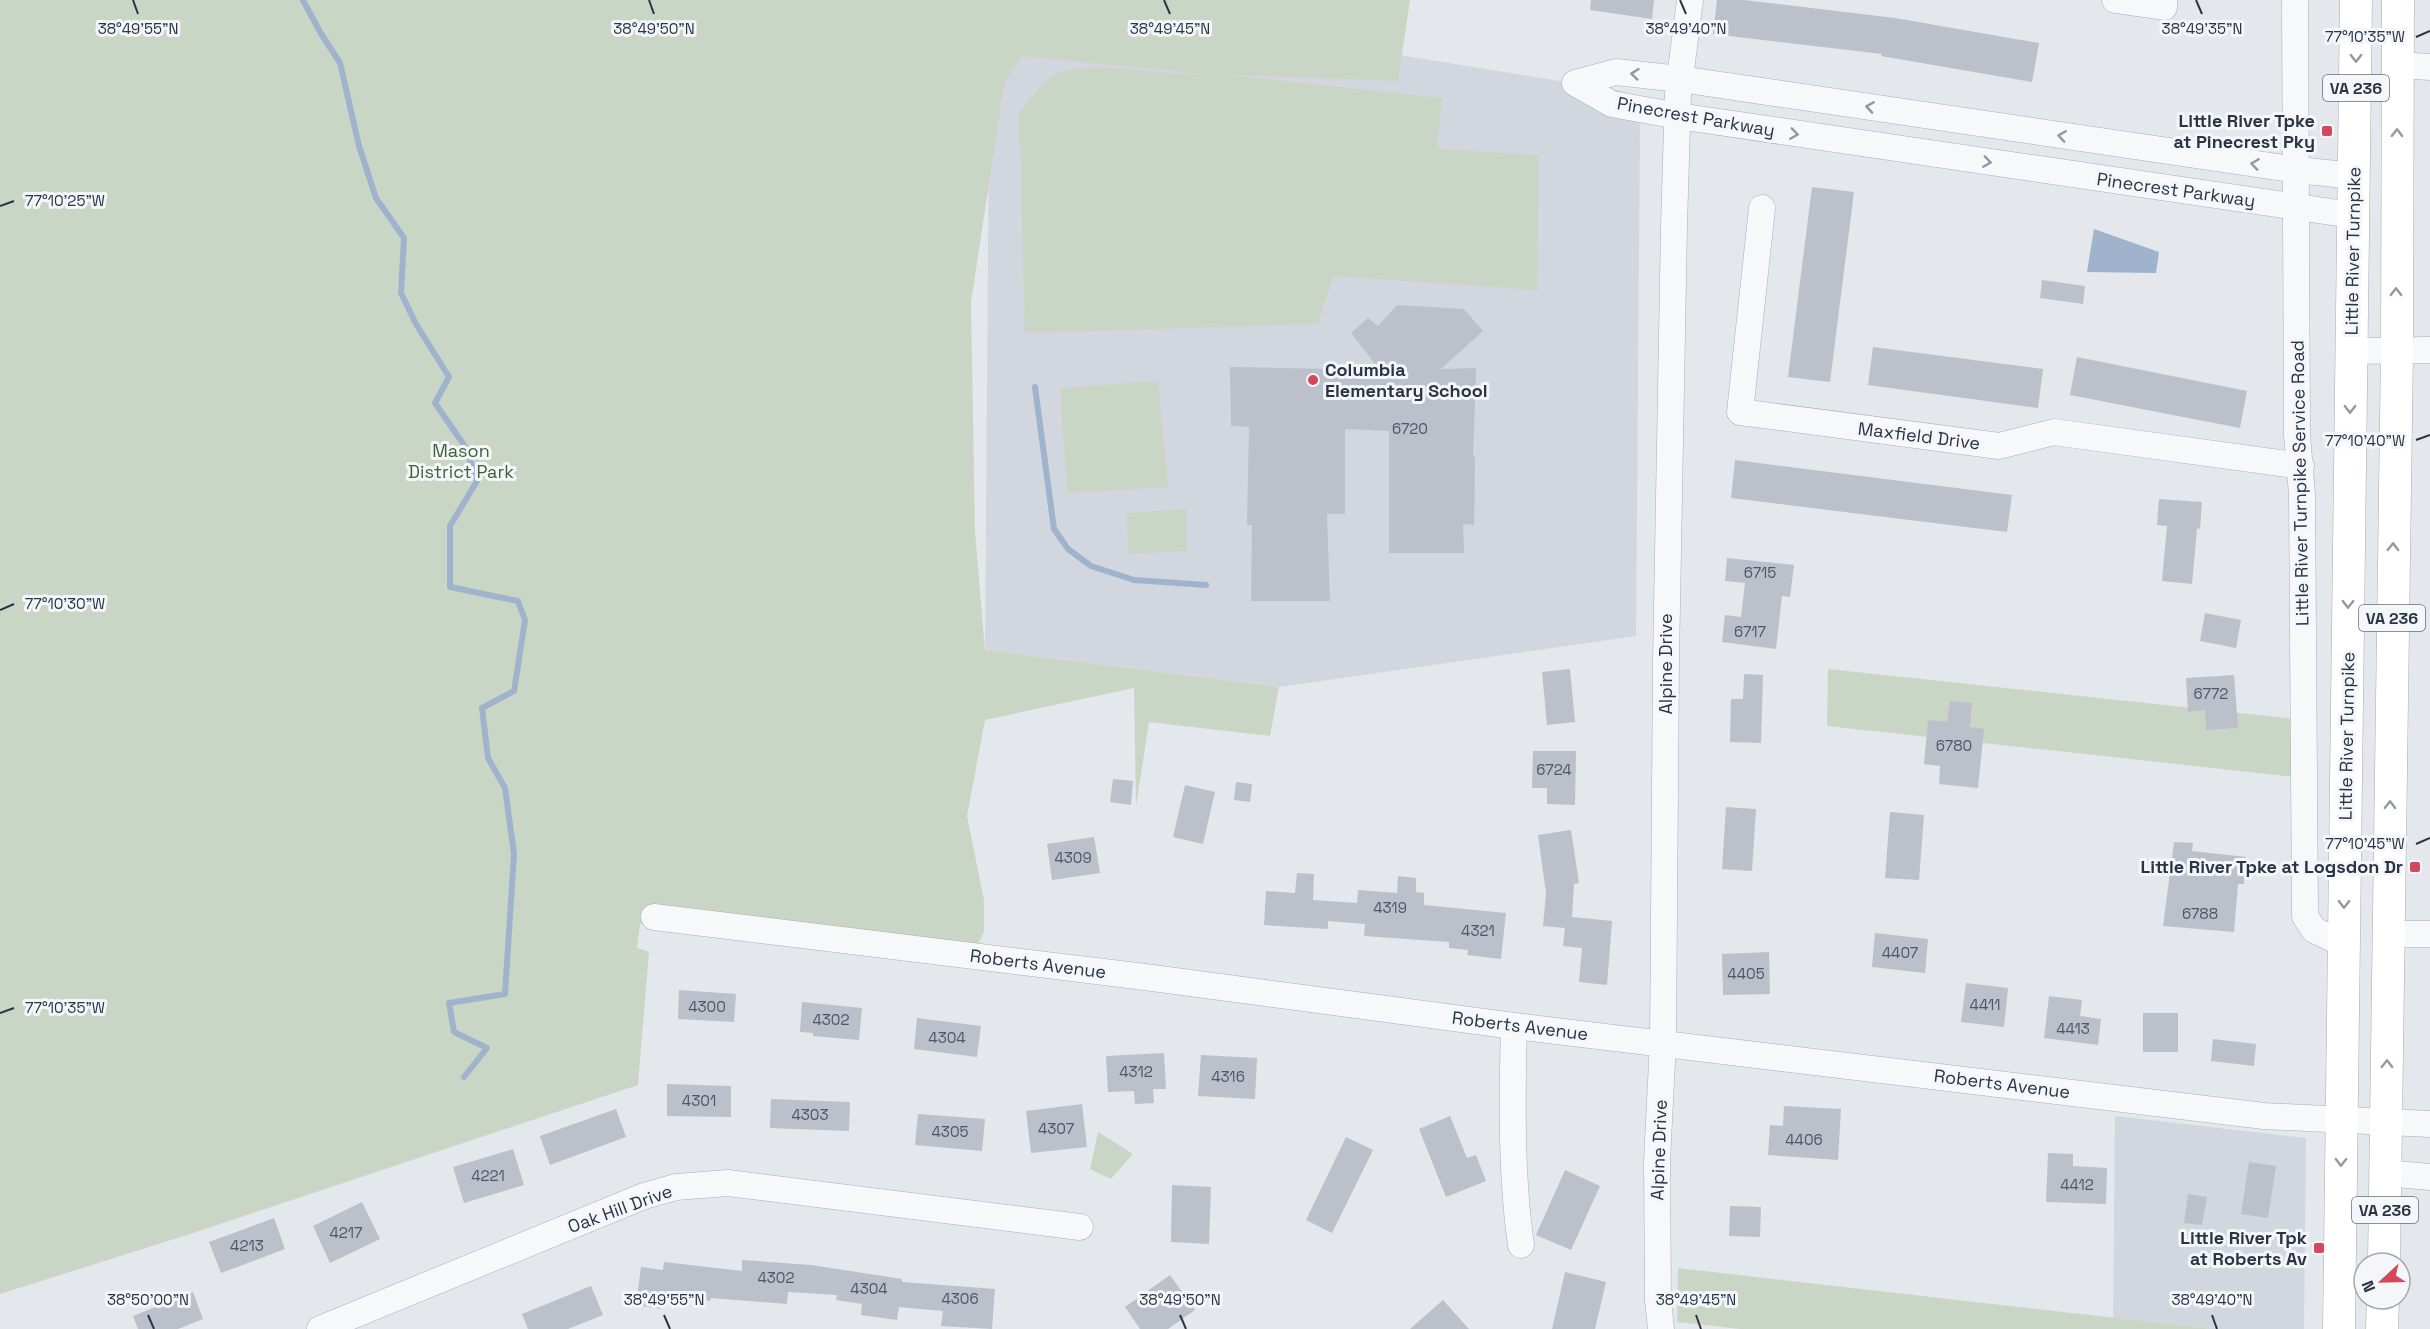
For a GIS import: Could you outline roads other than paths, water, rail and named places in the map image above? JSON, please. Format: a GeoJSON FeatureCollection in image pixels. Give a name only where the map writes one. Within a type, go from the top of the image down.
{"type":"FeatureCollection","features":[{"type":"Feature","properties":{"kind":"main road","name":"Little River Turnpike"},"geometry":{"type":"LineString","coordinates":[[2339,1329],[2356,0]]}},
{"type":"Feature","properties":{"kind":"main road","name":"VA 236"},"geometry":{"type":"LineString","coordinates":[[2384,1251],[2397,351],[2398,0]]}},
{"type":"Feature","properties":{"kind":"main road"},"geometry":{"type":"LineString","coordinates":[[2382,1329],[2383,1311]]}},
{"type":"Feature","properties":{"kind":"street","name":"Alpine Drive"},"geometry":{"type":"LineString","coordinates":[[1661,1329],[1658,1300],[1657,1161],[1663,1042],[1667,576],[1678,116],[1680,79],[1690,0]]}},
{"type":"Feature","properties":{"kind":"street"},"geometry":{"type":"LineString","coordinates":[[2115,0],[2164,7],[2164,0]]}},
{"type":"Feature","properties":{"kind":"street","name":"Little River Turnpike Service Road"},"geometry":{"type":"LineString","coordinates":[[2295,0],[2297,435],[2301,466],[2305,916],[2314,930],[2344,944]]}},
{"type":"Feature","properties":{"kind":"street"},"geometry":{"type":"LineString","coordinates":[[2398,65],[2430,67]]}},
{"type":"Feature","properties":{"kind":"street","name":"Pinecrest Parkway"},"geometry":{"type":"LineString","coordinates":[[2352,214],[2297,208],[1678,116],[1612,104],[1575,83],[1616,72],[1680,79],[2297,170],[2355,176]]}},
{"type":"Feature","properties":{"kind":"street","name":"Maxfield Drive"},"geometry":{"type":"LineString","coordinates":[[1762,208],[1740,412],[1999,446],[2054,432],[2301,466]]}},
{"type":"Feature","properties":{"kind":"street"},"geometry":{"type":"LineString","coordinates":[[2351,351],[2430,350]]}},
{"type":"Feature","properties":{"kind":"street","name":"Roberts Avenue"},"geometry":{"type":"LineString","coordinates":[[654,917],[1145,977],[1514,1026],[1663,1042],[2264,1116],[2430,1124]]}},
{"type":"Feature","properties":{"kind":"street"},"geometry":{"type":"LineString","coordinates":[[2388,934],[2430,934]]}},
{"type":"Feature","properties":{"kind":"street"},"geometry":{"type":"LineString","coordinates":[[1514,1026],[1517,1215],[1521,1245]]}},
{"type":"Feature","properties":{"kind":"street"},"geometry":{"type":"LineString","coordinates":[[2385,1173],[2430,1177]]}},
{"type":"Feature","properties":{"kind":"street","name":"Oak Hill Drive"},"geometry":{"type":"LineString","coordinates":[[320,1329],[644,1196],[676,1187],[728,1183],[1080,1227]]}},
{"type":"Feature","properties":{"kind":"water"},"geometry":{"type":"Polygon","coordinates":[[[2094,229],[2159,252],[2156,273],[2087,272],[2094,229]]]}},
{"type":"Feature","properties":{"kind":"waterway"},"geometry":{"type":"LineString","coordinates":[[303,0],[340,63],[359,146],[376,198],[404,238],[401,293],[416,324],[449,377],[435,403],[466,448],[477,481],[450,526],[450,587],[518,601],[525,620],[514,691],[482,708],[488,758],[505,788],[514,854],[505,994],[449,1003],[454,1032],[487,1048],[464,1077]]}},
{"type":"Feature","properties":{"kind":"waterway"},"geometry":{"type":"LineString","coordinates":[[1035,387],[1054,529],[1068,549],[1091,566],[1134,580],[1206,585]]}},
{"type":"Feature","properties":{"kind":"place","name":"Little River Tpke at Pinecrest Pky"},"geometry":{"type":"Point","coordinates":[2327,131]}},
{"type":"Feature","properties":{"kind":"place","name":"Columbia Elementary School"},"geometry":{"type":"Point","coordinates":[1313,380]}},
{"type":"Feature","properties":{"kind":"place","name":"Little River Tpke at Logsdon Dr"},"geometry":{"type":"Point","coordinates":[2415,867]}},
{"type":"Feature","properties":{"kind":"place","name":"Little River Tpk at Roberts Av"},"geometry":{"type":"Point","coordinates":[2319,1248]}},
{"type":"Feature","properties":{"kind":"park label","name":"Mason District Park"},"geometry":{"type":"Point","coordinates":[461,461]}}]}
